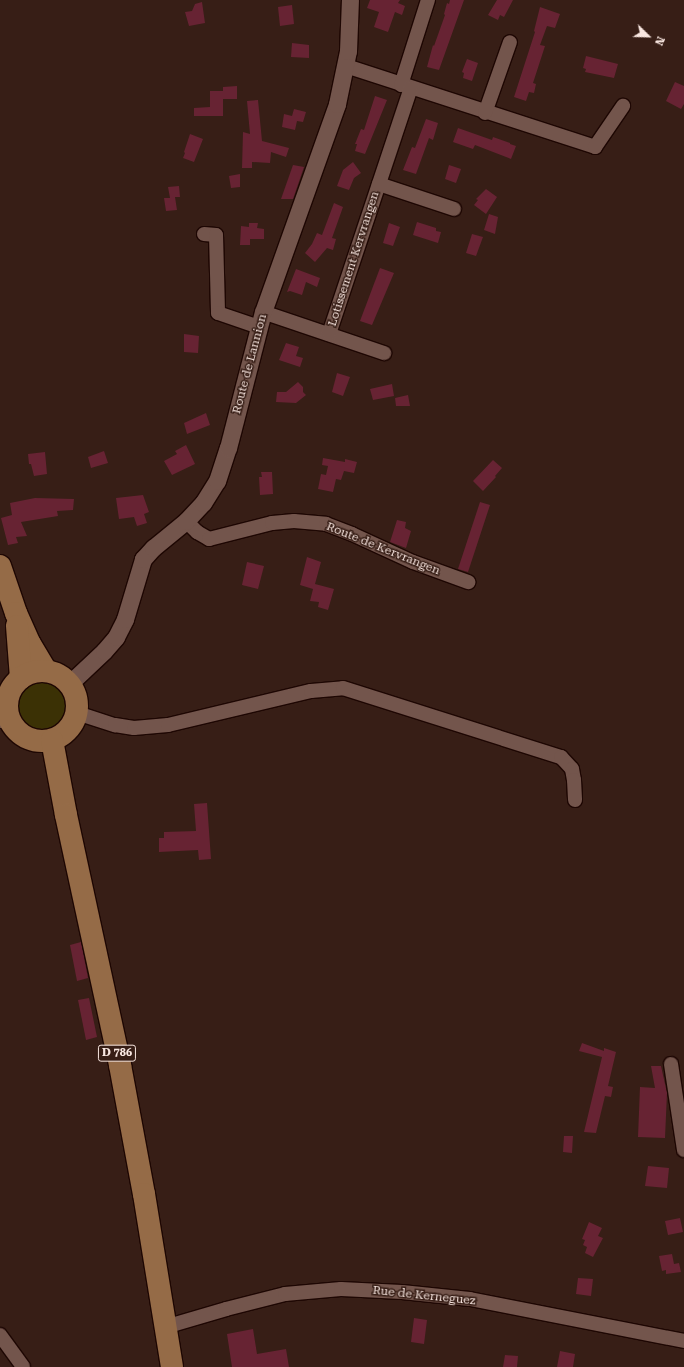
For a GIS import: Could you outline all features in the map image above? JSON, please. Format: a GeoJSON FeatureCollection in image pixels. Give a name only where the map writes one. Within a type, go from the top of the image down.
{"type":"FeatureCollection","features":[{"type":"Feature","properties":{"kind":"main road"},"geometry":{"type":"LineString","coordinates":[[0,566],[16,613],[30,644],[46,671]]}},
{"type":"Feature","properties":{"kind":"main road"},"geometry":{"type":"LineString","coordinates":[[16,613],[21,678]]}},
{"type":"Feature","properties":{"kind":"main road"},"geometry":{"type":"LineString","coordinates":[[46,671],[59,675],[69,684],[74,692],[77,702],[77,712],[72,725],[64,734],[52,740],[39,742],[26,738],[4,719],[9,695],[21,678],[33,672],[46,671]]}},
{"type":"Feature","properties":{"kind":"main road","name":"D 786"},"geometry":{"type":"LineString","coordinates":[[52,740],[121,1072],[144,1194],[172,1367]]}},
{"type":"Feature","properties":{"kind":"street","name":"Route de Lannion"},"geometry":{"type":"LineString","coordinates":[[69,684],[104,651],[116,637],[125,619],[143,559],[153,548],[186,521],[203,503],[217,481],[228,448],[261,319],[337,104],[346,66],[350,0]]}},
{"type":"Feature","properties":{"kind":"street","name":"Lotissement Kervrangen"},"geometry":{"type":"LineString","coordinates":[[329,334],[379,184],[428,0]]}},
{"type":"Feature","properties":{"kind":"street"},"geometry":{"type":"LineString","coordinates":[[485,113],[510,42]]}},
{"type":"Feature","properties":{"kind":"street"},"geometry":{"type":"LineString","coordinates":[[346,66],[527,127],[595,147],[623,106]]}},
{"type":"Feature","properties":{"kind":"street","name":"Lotissement Kervrangen"},"geometry":{"type":"LineString","coordinates":[[379,184],[454,209]]}},
{"type":"Feature","properties":{"kind":"street","name":"Lotissement Kervrangen"},"geometry":{"type":"LineString","coordinates":[[204,234],[216,235],[218,313],[261,319],[329,334],[384,353]]}},
{"type":"Feature","properties":{"kind":"street","name":"Route de Kervrangen"},"geometry":{"type":"LineString","coordinates":[[186,521],[197,532],[210,539],[272,523],[294,521],[326,524],[352,534],[413,562],[468,582]]}},
{"type":"Feature","properties":{"kind":"street"},"geometry":{"type":"LineString","coordinates":[[77,712],[115,725],[134,728],[168,725],[311,691],[343,688],[560,757],[572,769],[575,800]]}},
{"type":"Feature","properties":{"kind":"street"},"geometry":{"type":"LineString","coordinates":[[671,1064],[684,1150]]}},
{"type":"Feature","properties":{"kind":"street","name":"Rue de Kerneguez"},"geometry":{"type":"LineString","coordinates":[[165,1327],[285,1294],[342,1289],[402,1292],[470,1299],[684,1341]]}},
{"type":"Feature","properties":{"kind":"street"},"geometry":{"type":"LineString","coordinates":[[0,1335],[23,1367]]}},
{"type":"Feature","properties":{"kind":"shaded area"},"geometry":{"type":"Polygon","coordinates":[[[41,679],[52,681],[65,692],[68,697],[70,708],[68,719],[57,732],[52,735],[41,737],[30,735],[17,724],[14,719],[12,708],[14,697],[25,684],[30,681],[41,679]]]}},
{"type":"Feature","properties":{"kind":"building"},"geometry":{"type":"Polygon","coordinates":[[[370,0],[400,0],[398,3],[405,6],[402,15],[395,12],[388,32],[374,27],[379,12],[367,8],[370,0]]]}},
{"type":"Feature","properties":{"kind":"building"},"geometry":{"type":"Polygon","coordinates":[[[450,0],[464,0],[439,70],[427,67],[433,45],[434,46],[445,15],[447,3],[449,4],[450,0]]]}},
{"type":"Feature","properties":{"kind":"building"},"geometry":{"type":"Polygon","coordinates":[[[497,0],[513,0],[504,17],[500,15],[498,20],[488,15],[497,0]]]}},
{"type":"Feature","properties":{"kind":"building"},"geometry":{"type":"Polygon","coordinates":[[[202,2],[205,23],[189,26],[185,12],[192,11],[195,4],[202,2]]]}},
{"type":"Feature","properties":{"kind":"building"},"geometry":{"type":"Polygon","coordinates":[[[292,5],[294,24],[280,26],[278,7],[292,5]]]}},
{"type":"Feature","properties":{"kind":"building"},"geometry":{"type":"Polygon","coordinates":[[[540,7],[560,14],[555,28],[547,26],[540,45],[545,46],[533,83],[536,84],[534,93],[529,92],[526,101],[514,97],[535,32],[540,7]]]}},
{"type":"Feature","properties":{"kind":"building"},"geometry":{"type":"Polygon","coordinates":[[[292,43],[309,45],[309,58],[291,57],[292,43]]]}},
{"type":"Feature","properties":{"kind":"building"},"geometry":{"type":"Polygon","coordinates":[[[586,56],[618,64],[614,78],[585,72],[586,69],[583,68],[586,56]]]}},
{"type":"Feature","properties":{"kind":"building"},"geometry":{"type":"Polygon","coordinates":[[[467,59],[478,63],[472,81],[463,78],[464,73],[462,72],[467,59]]]}},
{"type":"Feature","properties":{"kind":"building"},"geometry":{"type":"Polygon","coordinates":[[[675,82],[684,86],[684,104],[681,109],[666,101],[675,82]]]}},
{"type":"Feature","properties":{"kind":"building"},"geometry":{"type":"Polygon","coordinates":[[[237,86],[237,99],[223,99],[223,116],[194,116],[194,108],[210,107],[210,91],[223,91],[223,87],[237,86]]]}},
{"type":"Feature","properties":{"kind":"building"},"geometry":{"type":"Polygon","coordinates":[[[375,96],[387,100],[365,154],[355,151],[357,144],[355,144],[361,129],[364,130],[375,96]]]}},
{"type":"Feature","properties":{"kind":"building"},"geometry":{"type":"Polygon","coordinates":[[[258,100],[262,141],[289,148],[286,157],[271,152],[270,163],[252,162],[252,168],[242,168],[243,132],[250,134],[247,101],[258,100]]]}},
{"type":"Feature","properties":{"kind":"building"},"geometry":{"type":"Polygon","coordinates":[[[294,109],[306,112],[303,122],[297,121],[295,130],[282,127],[284,114],[292,116],[294,109]]]}},
{"type":"Feature","properties":{"kind":"building"},"geometry":{"type":"Polygon","coordinates":[[[426,119],[438,123],[433,140],[429,138],[416,174],[403,170],[412,147],[415,148],[426,119]]]}},
{"type":"Feature","properties":{"kind":"building"},"geometry":{"type":"Polygon","coordinates":[[[458,128],[492,140],[493,137],[516,146],[511,159],[475,145],[473,149],[453,142],[458,128]]]}},
{"type":"Feature","properties":{"kind":"building"},"geometry":{"type":"Polygon","coordinates":[[[190,134],[203,139],[194,162],[183,158],[190,134]]]}},
{"type":"Feature","properties":{"kind":"building"},"geometry":{"type":"Polygon","coordinates":[[[353,162],[361,173],[354,178],[349,190],[337,186],[343,170],[353,162]]]}},
{"type":"Feature","properties":{"kind":"building"},"geometry":{"type":"Polygon","coordinates":[[[293,165],[304,167],[293,199],[281,199],[293,165]]]}},
{"type":"Feature","properties":{"kind":"building"},"geometry":{"type":"Polygon","coordinates":[[[449,165],[461,169],[456,183],[445,179],[449,165]]]}},
{"type":"Feature","properties":{"kind":"building"},"geometry":{"type":"Polygon","coordinates":[[[240,174],[240,187],[231,188],[229,176],[240,174]]]}},
{"type":"Feature","properties":{"kind":"building"},"geometry":{"type":"Polygon","coordinates":[[[179,186],[180,197],[175,197],[177,210],[166,211],[164,198],[170,198],[168,187],[179,186]]]}},
{"type":"Feature","properties":{"kind":"building"},"geometry":{"type":"Polygon","coordinates":[[[486,189],[497,197],[486,214],[474,205],[478,200],[476,199],[486,189]]]}},
{"type":"Feature","properties":{"kind":"building"},"geometry":{"type":"Polygon","coordinates":[[[334,203],[343,207],[332,238],[336,239],[333,250],[327,248],[315,262],[305,253],[312,244],[317,233],[322,235],[334,203]]]}},
{"type":"Feature","properties":{"kind":"building"},"geometry":{"type":"Polygon","coordinates":[[[489,214],[498,217],[495,234],[484,230],[489,214]]]}},
{"type":"Feature","properties":{"kind":"building"},"geometry":{"type":"Polygon","coordinates":[[[417,222],[436,228],[436,231],[441,232],[438,243],[413,235],[417,222]]]}},
{"type":"Feature","properties":{"kind":"building"},"geometry":{"type":"Polygon","coordinates":[[[249,223],[258,223],[257,228],[264,229],[264,239],[250,239],[250,245],[240,245],[241,226],[249,227],[249,223]]]}},
{"type":"Feature","properties":{"kind":"building"},"geometry":{"type":"Polygon","coordinates":[[[389,223],[400,227],[393,246],[383,243],[389,223]]]}},
{"type":"Feature","properties":{"kind":"building"},"geometry":{"type":"Polygon","coordinates":[[[472,234],[483,237],[476,256],[466,253],[472,234]]]}},
{"type":"Feature","properties":{"kind":"building"},"geometry":{"type":"Polygon","coordinates":[[[380,268],[394,273],[372,325],[360,321],[380,268]]]}},
{"type":"Feature","properties":{"kind":"building"},"geometry":{"type":"Polygon","coordinates":[[[296,269],[320,278],[317,287],[306,282],[302,295],[290,291],[287,292],[296,269]]]}},
{"type":"Feature","properties":{"kind":"building"},"geometry":{"type":"Polygon","coordinates":[[[184,334],[199,336],[198,353],[184,352],[184,334]]]}},
{"type":"Feature","properties":{"kind":"building"},"geometry":{"type":"Polygon","coordinates":[[[286,343],[299,347],[296,356],[303,358],[300,367],[279,360],[286,343]]]}},
{"type":"Feature","properties":{"kind":"building"},"geometry":{"type":"Polygon","coordinates":[[[337,373],[350,377],[343,396],[332,392],[337,373]]]}},
{"type":"Feature","properties":{"kind":"building"},"geometry":{"type":"Polygon","coordinates":[[[298,382],[303,387],[303,392],[306,395],[296,403],[276,402],[277,392],[286,392],[298,382]]]}},
{"type":"Feature","properties":{"kind":"building"},"geometry":{"type":"Polygon","coordinates":[[[392,384],[394,396],[373,400],[370,389],[392,384]]]}},
{"type":"Feature","properties":{"kind":"building"},"geometry":{"type":"Polygon","coordinates":[[[408,395],[410,406],[396,406],[395,398],[408,395]]]}},
{"type":"Feature","properties":{"kind":"building"},"geometry":{"type":"Polygon","coordinates":[[[206,413],[210,425],[187,434],[184,423],[206,413]]]}},
{"type":"Feature","properties":{"kind":"building"},"geometry":{"type":"Polygon","coordinates":[[[186,445],[195,464],[172,475],[164,461],[177,454],[175,451],[186,445]]]}},
{"type":"Feature","properties":{"kind":"building"},"geometry":{"type":"Polygon","coordinates":[[[104,451],[108,463],[91,468],[88,457],[104,451]]]}},
{"type":"Feature","properties":{"kind":"building"},"geometry":{"type":"Polygon","coordinates":[[[45,452],[47,474],[34,476],[31,464],[29,464],[28,454],[45,452]]]}},
{"type":"Feature","properties":{"kind":"building"},"geometry":{"type":"Polygon","coordinates":[[[323,458],[345,462],[345,459],[357,462],[354,473],[344,471],[341,480],[336,479],[333,492],[318,489],[321,474],[326,475],[328,466],[322,465],[323,458]]]}},
{"type":"Feature","properties":{"kind":"building"},"geometry":{"type":"Polygon","coordinates":[[[493,460],[502,468],[483,491],[473,481],[493,460]]]}},
{"type":"Feature","properties":{"kind":"building"},"geometry":{"type":"Polygon","coordinates":[[[261,472],[272,472],[273,494],[260,495],[259,477],[262,477],[261,472]]]}},
{"type":"Feature","properties":{"kind":"building"},"geometry":{"type":"Polygon","coordinates":[[[143,495],[149,512],[144,514],[147,523],[137,526],[134,517],[119,519],[116,498],[143,495]]]}},
{"type":"Feature","properties":{"kind":"building"},"geometry":{"type":"Polygon","coordinates":[[[35,498],[74,499],[73,510],[57,511],[58,516],[21,522],[27,536],[16,537],[18,543],[8,545],[1,518],[12,515],[10,503],[35,498]]]}},
{"type":"Feature","properties":{"kind":"building"},"geometry":{"type":"Polygon","coordinates":[[[480,502],[490,505],[468,572],[458,569],[480,502]]]}},
{"type":"Feature","properties":{"kind":"building"},"geometry":{"type":"Polygon","coordinates":[[[397,520],[406,522],[405,528],[411,531],[406,548],[390,542],[397,520]]]}},
{"type":"Feature","properties":{"kind":"building"},"geometry":{"type":"Polygon","coordinates":[[[307,557],[321,562],[315,584],[334,589],[328,610],[318,607],[319,602],[310,601],[313,589],[300,585],[307,557]]]}},
{"type":"Feature","properties":{"kind":"building"},"geometry":{"type":"Polygon","coordinates":[[[247,562],[264,566],[258,589],[242,585],[247,562]]]}},
{"type":"Feature","properties":{"kind":"building"},"geometry":{"type":"Polygon","coordinates":[[[207,803],[211,859],[199,860],[198,850],[159,852],[159,838],[164,838],[164,832],[196,831],[194,804],[207,803]]]}},
{"type":"Feature","properties":{"kind":"building"},"geometry":{"type":"Polygon","coordinates":[[[81,942],[88,978],[77,981],[70,945],[81,942]]]}},
{"type":"Feature","properties":{"kind":"building"},"geometry":{"type":"Polygon","coordinates":[[[89,998],[97,1037],[86,1040],[78,1000],[89,998]]]}},
{"type":"Feature","properties":{"kind":"building"},"geometry":{"type":"Polygon","coordinates":[[[582,1043],[604,1051],[604,1048],[616,1052],[608,1086],[613,1087],[611,1097],[605,1096],[596,1133],[584,1132],[602,1057],[579,1051],[582,1043]]]}},
{"type":"Feature","properties":{"kind":"building"},"geometry":{"type":"Polygon","coordinates":[[[651,1066],[661,1066],[667,1093],[665,1138],[638,1137],[640,1087],[655,1088],[651,1066]]]}},
{"type":"Feature","properties":{"kind":"building"},"geometry":{"type":"Polygon","coordinates":[[[564,1136],[573,1136],[572,1153],[563,1152],[564,1136]]]}},
{"type":"Feature","properties":{"kind":"building"},"geometry":{"type":"Polygon","coordinates":[[[648,1166],[669,1168],[667,1188],[645,1186],[648,1166]]]}},
{"type":"Feature","properties":{"kind":"building"},"geometry":{"type":"Polygon","coordinates":[[[680,1218],[683,1232],[668,1235],[665,1221],[680,1218]]]}},
{"type":"Feature","properties":{"kind":"building"},"geometry":{"type":"Polygon","coordinates":[[[589,1222],[602,1228],[598,1236],[603,1238],[593,1257],[585,1253],[587,1247],[583,1245],[585,1240],[582,1239],[589,1222]]]}},
{"type":"Feature","properties":{"kind":"building"},"geometry":{"type":"Polygon","coordinates":[[[672,1254],[674,1264],[679,1263],[681,1272],[666,1274],[666,1270],[662,1271],[659,1256],[672,1254]]]}},
{"type":"Feature","properties":{"kind":"building"},"geometry":{"type":"Polygon","coordinates":[[[578,1278],[593,1279],[591,1296],[576,1294],[578,1278]]]}},
{"type":"Feature","properties":{"kind":"building"},"geometry":{"type":"Polygon","coordinates":[[[414,1318],[427,1320],[424,1344],[411,1342],[414,1318]]]}},
{"type":"Feature","properties":{"kind":"building"},"geometry":{"type":"Polygon","coordinates":[[[253,1329],[257,1354],[286,1349],[289,1367],[232,1367],[227,1334],[253,1329]]]}},
{"type":"Feature","properties":{"kind":"building"},"geometry":{"type":"Polygon","coordinates":[[[560,1351],[575,1354],[573,1367],[557,1367],[560,1351]]]}},
{"type":"Feature","properties":{"kind":"building"},"geometry":{"type":"Polygon","coordinates":[[[505,1355],[518,1356],[517,1367],[503,1367],[505,1355]]]}}]}
